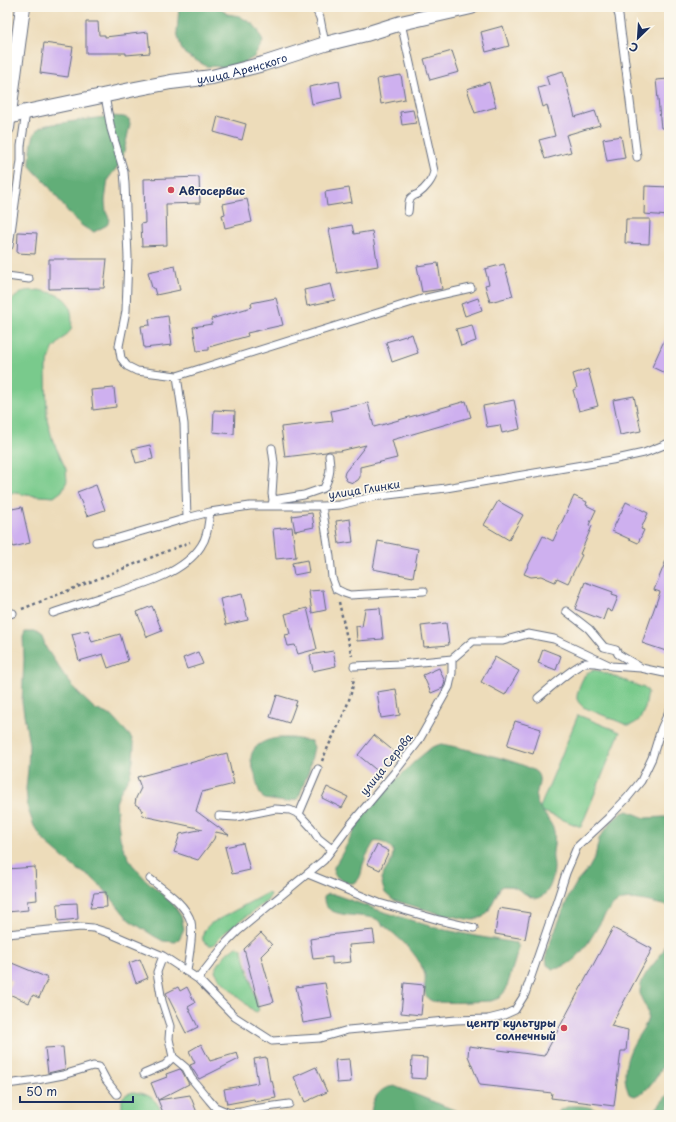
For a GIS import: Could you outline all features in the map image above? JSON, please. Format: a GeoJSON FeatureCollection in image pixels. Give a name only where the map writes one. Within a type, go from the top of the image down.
{"type":"FeatureCollection","features":[{"type":"Feature","properties":{"kind":"street"},"geometry":{"type":"LineString","coordinates":[[8,123],[23,7]]}},
{"type":"Feature","properties":{"kind":"street","name":"улица Аренского"},"geometry":{"type":"LineString","coordinates":[[8,123],[26,112],[171,82],[212,77],[263,64],[325,44],[366,34],[401,23],[471,7]]}},
{"type":"Feature","properties":{"kind":"lane"},"geometry":{"type":"LineString","coordinates":[[315,7],[320,18],[325,44]]}},
{"type":"Feature","properties":{"kind":"lane"},"geometry":{"type":"LineString","coordinates":[[616,7],[619,16],[630,92],[636,157]]}},
{"type":"Feature","properties":{"kind":"lane"},"geometry":{"type":"LineString","coordinates":[[401,23],[434,171],[433,177],[428,184],[418,194],[409,200],[408,212]]}},
{"type":"Feature","properties":{"kind":"lane"},"geometry":{"type":"LineString","coordinates":[[105,96],[111,128],[124,172],[128,258],[126,311],[120,346],[121,358],[127,366],[137,371],[177,376],[422,299],[470,288]]}},
{"type":"Feature","properties":{"kind":"lane"},"geometry":{"type":"LineString","coordinates":[[9,246],[21,161],[21,146],[26,112]]}},
{"type":"Feature","properties":{"kind":"lane"},"geometry":{"type":"LineString","coordinates":[[7,276],[29,279]]}},
{"type":"Feature","properties":{"kind":"lane"},"geometry":{"type":"LineString","coordinates":[[177,376],[184,424],[187,518]]}},
{"type":"Feature","properties":{"kind":"lane","name":"улица Глинки"},"geometry":{"type":"LineString","coordinates":[[96,542],[115,539],[210,512],[272,503],[322,506],[340,505],[372,497],[446,488],[612,460],[644,453],[669,443]]}},
{"type":"Feature","properties":{"kind":"lane"},"geometry":{"type":"LineString","coordinates":[[272,448],[274,463],[272,503],[324,488],[329,479],[329,456]]}},
{"type":"Feature","properties":{"kind":"lane"},"geometry":{"type":"LineString","coordinates":[[322,506],[332,578],[336,590],[350,595],[424,591]]}},
{"type":"Feature","properties":{"kind":"lane"},"geometry":{"type":"LineString","coordinates":[[53,612],[155,580],[178,568],[194,556],[201,546],[207,535],[210,512]]}},
{"type":"Feature","properties":{"kind":"lane"},"geometry":{"type":"LineString","coordinates":[[566,611],[589,629],[604,647],[616,650],[618,654],[642,668]]}},
{"type":"Feature","properties":{"kind":"lane"},"geometry":{"type":"LineString","coordinates":[[354,666],[452,660],[473,641],[503,641],[528,634],[554,639],[611,666]]}},
{"type":"Feature","properties":{"kind":"lane","name":"улица Серова"},"geometry":{"type":"LineString","coordinates":[[198,979],[238,931],[324,860],[351,824],[394,773],[418,742],[449,687],[452,673],[452,660]]}},
{"type":"Feature","properties":{"kind":"lane"},"geometry":{"type":"LineString","coordinates":[[538,698],[583,663],[591,662],[611,666],[642,668],[669,674]]}},
{"type":"Feature","properties":{"kind":"lane"},"geometry":{"type":"LineString","coordinates":[[7,934],[81,926],[108,933],[162,956],[198,979],[235,1017],[272,1041],[320,1038],[348,1030],[456,1020],[488,1019],[504,1015],[515,1010],[525,994],[566,873],[577,847],[608,818],[641,781],[652,758],[661,729],[669,711]]}},
{"type":"Feature","properties":{"kind":"lane"},"geometry":{"type":"LineString","coordinates":[[300,814],[318,769]]}},
{"type":"Feature","properties":{"kind":"lane"},"geometry":{"type":"LineString","coordinates":[[219,816],[236,817],[275,809],[290,810],[300,814],[318,838],[332,849]]}},
{"type":"Feature","properties":{"kind":"lane"},"geometry":{"type":"LineString","coordinates":[[308,874],[380,903],[439,920],[474,928]]}},
{"type":"Feature","properties":{"kind":"lane"},"geometry":{"type":"LineString","coordinates":[[150,879],[175,899],[185,911],[191,922],[187,972]]}},
{"type":"Feature","properties":{"kind":"lane"},"geometry":{"type":"LineString","coordinates":[[162,956],[157,972],[162,1001],[170,1026],[169,1039],[174,1057],[186,1068],[191,1078],[215,1107],[229,1113],[289,1104]]}},
{"type":"Feature","properties":{"kind":"lane"},"geometry":{"type":"LineString","coordinates":[[144,1074],[164,1065],[174,1057]]}},
{"type":"Feature","properties":{"kind":"lane"},"geometry":{"type":"LineString","coordinates":[[7,1084],[63,1075],[93,1066],[99,1067],[106,1080],[118,1094]]}},
{"type":"Feature","properties":{"kind":"path"},"geometry":{"type":"LineString","coordinates":[[10,614],[207,535]]}},
{"type":"Feature","properties":{"kind":"path"},"geometry":{"type":"LineString","coordinates":[[318,769],[327,747],[342,720],[353,686],[354,666],[336,590]]}},
{"type":"Feature","properties":{"kind":"green space"},"geometry":{"type":"Polygon","coordinates":[[[179,7],[220,7],[227,14],[239,16],[253,24],[258,30],[263,42],[254,57],[244,63],[224,67],[206,66],[185,54],[181,48],[177,32],[179,7]]]}},
{"type":"Feature","properties":{"kind":"green space"},"geometry":{"type":"Polygon","coordinates":[[[111,116],[129,119],[130,124],[122,161],[108,179],[105,201],[106,212],[110,220],[107,225],[94,232],[87,229],[73,218],[46,183],[30,166],[31,146],[34,136],[39,128],[47,125],[111,116]]]}},
{"type":"Feature","properties":{"kind":"green space"},"geometry":{"type":"Polygon","coordinates":[[[39,290],[53,293],[62,297],[69,305],[72,319],[71,330],[53,349],[46,368],[47,419],[53,441],[66,469],[67,481],[62,491],[54,497],[7,493],[7,306],[12,299],[25,291],[39,290]]]}},
{"type":"Feature","properties":{"kind":"green space"},"geometry":{"type":"Polygon","coordinates":[[[25,632],[35,632],[42,637],[46,648],[78,693],[95,709],[112,716],[131,737],[134,744],[130,775],[120,792],[116,803],[120,838],[132,864],[145,879],[173,904],[181,916],[184,929],[176,942],[163,941],[129,920],[103,888],[92,878],[74,867],[45,842],[34,826],[28,809],[26,789],[29,745],[22,702],[24,659],[23,637],[25,632]]]}},
{"type":"Feature","properties":{"kind":"green space"},"geometry":{"type":"Polygon","coordinates":[[[594,670],[647,690],[648,692],[645,708],[640,719],[631,725],[627,725],[581,705],[577,699],[577,694],[586,674],[594,670]]]}},
{"type":"Feature","properties":{"kind":"green space"},"geometry":{"type":"Polygon","coordinates":[[[578,715],[620,732],[581,827],[539,810],[578,715]]]}},
{"type":"Feature","properties":{"kind":"green space"},"geometry":{"type":"Polygon","coordinates":[[[279,738],[292,738],[311,741],[314,747],[309,770],[298,799],[286,802],[264,799],[260,794],[251,761],[252,754],[257,746],[265,741],[279,738]]]}},
{"type":"Feature","properties":{"kind":"green space"},"geometry":{"type":"Polygon","coordinates":[[[441,744],[507,760],[520,764],[537,773],[539,776],[539,783],[536,800],[539,807],[548,818],[554,831],[553,875],[551,884],[544,895],[534,898],[514,887],[502,886],[488,912],[483,917],[472,920],[441,914],[393,900],[385,893],[381,878],[392,860],[393,850],[382,842],[374,842],[367,854],[359,879],[356,882],[345,882],[334,874],[334,867],[361,819],[380,796],[414,762],[432,747],[441,744]]]}},
{"type":"Feature","properties":{"kind":"green space"},"geometry":{"type":"Polygon","coordinates":[[[628,811],[645,818],[669,818],[669,906],[634,899],[623,900],[615,904],[607,912],[586,946],[577,957],[566,965],[553,969],[547,965],[546,957],[548,948],[569,896],[595,857],[599,839],[605,830],[614,819],[622,813],[628,811]]]}},
{"type":"Feature","properties":{"kind":"green space"},"geometry":{"type":"Polygon","coordinates":[[[267,893],[270,894],[270,896],[267,901],[224,933],[215,944],[209,945],[203,941],[204,932],[210,924],[267,893]]]}},
{"type":"Feature","properties":{"kind":"green space"},"geometry":{"type":"Polygon","coordinates":[[[327,894],[336,895],[436,928],[516,943],[519,947],[506,990],[499,998],[491,1001],[450,1003],[430,1000],[425,994],[424,972],[412,951],[378,920],[363,916],[337,913],[330,910],[325,905],[324,897],[327,894]]]}},
{"type":"Feature","properties":{"kind":"green space"},"geometry":{"type":"Polygon","coordinates":[[[669,935],[669,1055],[656,1078],[645,1091],[635,1096],[629,1094],[625,1079],[625,1072],[630,1052],[645,1025],[648,1016],[640,994],[642,981],[663,951],[669,935]]]}},
{"type":"Feature","properties":{"kind":"green space"},"geometry":{"type":"Polygon","coordinates":[[[237,946],[242,949],[259,1010],[257,1012],[249,1007],[220,979],[215,971],[224,956],[237,946]]]}},
{"type":"Feature","properties":{"kind":"green space"},"geometry":{"type":"Polygon","coordinates":[[[394,1086],[467,1115],[371,1115],[373,1104],[378,1094],[385,1088],[394,1086]]]}},
{"type":"Feature","properties":{"kind":"green space"},"geometry":{"type":"Polygon","coordinates":[[[133,1092],[144,1094],[152,1098],[158,1105],[163,1115],[119,1115],[122,1107],[122,1098],[133,1092]]]}},
{"type":"Feature","properties":{"kind":"green space"},"geometry":{"type":"Polygon","coordinates":[[[669,1093],[669,1115],[651,1115],[669,1093]]]}},
{"type":"Feature","properties":{"kind":"green space"},"geometry":{"type":"Polygon","coordinates":[[[570,1106],[583,1106],[595,1109],[601,1115],[556,1115],[560,1110],[570,1106]]]}},
{"type":"Feature","properties":{"kind":"building"},"geometry":{"type":"Polygon","coordinates":[[[86,22],[98,22],[99,35],[105,35],[105,37],[148,32],[150,53],[126,55],[126,53],[86,53],[86,22]]]}},
{"type":"Feature","properties":{"kind":"building"},"geometry":{"type":"Polygon","coordinates":[[[503,26],[509,46],[486,52],[481,32],[503,26]]]}},
{"type":"Feature","properties":{"kind":"building"},"geometry":{"type":"Polygon","coordinates":[[[44,43],[73,47],[68,77],[40,73],[44,43]]]}},
{"type":"Feature","properties":{"kind":"building"},"geometry":{"type":"Polygon","coordinates":[[[452,51],[459,72],[430,80],[424,59],[452,51]]]}},
{"type":"Feature","properties":{"kind":"building"},"geometry":{"type":"Polygon","coordinates":[[[563,71],[575,117],[595,111],[600,125],[566,135],[571,152],[545,159],[539,140],[555,136],[547,105],[543,107],[538,88],[549,85],[546,76],[563,71]]]}},
{"type":"Feature","properties":{"kind":"building"},"geometry":{"type":"Polygon","coordinates":[[[401,75],[405,99],[381,104],[377,79],[401,75]]]}},
{"type":"Feature","properties":{"kind":"building"},"geometry":{"type":"Polygon","coordinates":[[[669,79],[669,128],[661,128],[656,80],[669,79]]]}},
{"type":"Feature","properties":{"kind":"building"},"geometry":{"type":"Polygon","coordinates":[[[339,81],[342,98],[312,104],[309,87],[339,81]]]}},
{"type":"Feature","properties":{"kind":"building"},"geometry":{"type":"Polygon","coordinates":[[[489,82],[496,107],[475,113],[467,89],[489,82]]]}},
{"type":"Feature","properties":{"kind":"building"},"geometry":{"type":"Polygon","coordinates":[[[413,110],[416,123],[402,125],[400,112],[413,110]]]}},
{"type":"Feature","properties":{"kind":"building"},"geometry":{"type":"Polygon","coordinates":[[[218,116],[246,124],[242,140],[214,132],[218,116]]]}},
{"type":"Feature","properties":{"kind":"building"},"geometry":{"type":"Polygon","coordinates":[[[621,136],[625,158],[607,161],[603,139],[621,136]]]}},
{"type":"Feature","properties":{"kind":"building"},"geometry":{"type":"Polygon","coordinates":[[[199,177],[200,203],[166,204],[167,245],[142,246],[141,224],[145,223],[144,179],[199,177]]]}},
{"type":"Feature","properties":{"kind":"building"},"geometry":{"type":"Polygon","coordinates":[[[645,186],[669,187],[669,216],[644,214],[645,186]]]}},
{"type":"Feature","properties":{"kind":"building"},"geometry":{"type":"Polygon","coordinates":[[[349,188],[352,202],[327,206],[325,192],[349,188]]]}},
{"type":"Feature","properties":{"kind":"building"},"geometry":{"type":"Polygon","coordinates":[[[247,199],[252,222],[225,228],[222,215],[225,214],[223,204],[247,199]]]}},
{"type":"Feature","properties":{"kind":"building"},"geometry":{"type":"Polygon","coordinates":[[[626,219],[650,219],[649,244],[625,243],[626,219]]]}},
{"type":"Feature","properties":{"kind":"building"},"geometry":{"type":"Polygon","coordinates":[[[352,225],[354,234],[372,231],[378,266],[337,273],[329,229],[352,225]]]}},
{"type":"Feature","properties":{"kind":"building"},"geometry":{"type":"Polygon","coordinates":[[[18,232],[37,233],[35,254],[17,253],[18,232]]]}},
{"type":"Feature","properties":{"kind":"building"},"geometry":{"type":"Polygon","coordinates":[[[49,259],[107,259],[104,288],[49,289],[49,259]]]}},
{"type":"Feature","properties":{"kind":"building"},"geometry":{"type":"Polygon","coordinates":[[[438,263],[442,289],[422,292],[417,266],[438,263]]]}},
{"type":"Feature","properties":{"kind":"building"},"geometry":{"type":"Polygon","coordinates":[[[504,264],[513,296],[490,302],[485,285],[489,284],[485,269],[504,264]]]}},
{"type":"Feature","properties":{"kind":"building"},"geometry":{"type":"Polygon","coordinates":[[[175,266],[180,290],[156,295],[154,288],[152,288],[148,272],[175,266]]]}},
{"type":"Feature","properties":{"kind":"building"},"geometry":{"type":"Polygon","coordinates":[[[331,284],[335,300],[307,306],[304,290],[331,284]]]}},
{"type":"Feature","properties":{"kind":"building"},"geometry":{"type":"Polygon","coordinates":[[[276,298],[283,325],[247,333],[248,336],[209,347],[209,350],[197,351],[193,327],[212,324],[211,319],[252,307],[251,303],[276,298]]]}},
{"type":"Feature","properties":{"kind":"building"},"geometry":{"type":"Polygon","coordinates":[[[478,298],[482,310],[465,316],[461,304],[478,298]]]}},
{"type":"Feature","properties":{"kind":"building"},"geometry":{"type":"Polygon","coordinates":[[[168,316],[172,345],[144,348],[141,326],[150,325],[149,319],[168,316]]]}},
{"type":"Feature","properties":{"kind":"building"},"geometry":{"type":"Polygon","coordinates":[[[472,325],[476,341],[461,346],[456,329],[472,325]]]}},
{"type":"Feature","properties":{"kind":"building"},"geometry":{"type":"Polygon","coordinates":[[[669,330],[669,375],[652,367],[669,330]]]}},
{"type":"Feature","properties":{"kind":"building"},"geometry":{"type":"Polygon","coordinates":[[[412,334],[418,353],[392,362],[386,342],[412,334]]]}},
{"type":"Feature","properties":{"kind":"building"},"geometry":{"type":"Polygon","coordinates":[[[588,369],[598,406],[579,411],[573,390],[577,388],[573,374],[588,369]]]}},
{"type":"Feature","properties":{"kind":"building"},"geometry":{"type":"Polygon","coordinates":[[[114,388],[116,407],[93,410],[91,390],[114,388]]]}},
{"type":"Feature","properties":{"kind":"building"},"geometry":{"type":"Polygon","coordinates":[[[634,396],[641,431],[620,435],[613,400],[634,396]]]}},
{"type":"Feature","properties":{"kind":"building"},"geometry":{"type":"Polygon","coordinates":[[[514,400],[520,429],[502,433],[500,425],[487,427],[483,406],[514,400]]]}},
{"type":"Feature","properties":{"kind":"building"},"geometry":{"type":"Polygon","coordinates":[[[466,401],[471,417],[392,440],[397,458],[360,467],[360,477],[353,483],[347,481],[344,476],[345,472],[366,445],[340,451],[285,457],[281,427],[333,421],[331,411],[368,403],[374,427],[466,401]]]}},
{"type":"Feature","properties":{"kind":"building"},"geometry":{"type":"Polygon","coordinates":[[[214,410],[235,411],[234,434],[213,432],[214,410]]]}},
{"type":"Feature","properties":{"kind":"building"},"geometry":{"type":"Polygon","coordinates":[[[150,445],[153,459],[136,463],[132,449],[150,445]]]}},
{"type":"Feature","properties":{"kind":"building"},"geometry":{"type":"Polygon","coordinates":[[[96,485],[105,510],[87,516],[77,492],[96,485]]]}},
{"type":"Feature","properties":{"kind":"building"},"geometry":{"type":"Polygon","coordinates":[[[574,496],[587,502],[586,505],[596,510],[589,525],[592,526],[580,554],[582,555],[568,583],[557,578],[555,582],[541,576],[531,577],[524,574],[543,536],[553,541],[574,496]]]}},
{"type":"Feature","properties":{"kind":"building"},"geometry":{"type":"Polygon","coordinates":[[[498,501],[523,515],[509,540],[484,525],[498,501]]]}},
{"type":"Feature","properties":{"kind":"building"},"geometry":{"type":"Polygon","coordinates":[[[626,502],[648,513],[641,529],[644,530],[638,543],[612,531],[626,502]]]}},
{"type":"Feature","properties":{"kind":"building"},"geometry":{"type":"Polygon","coordinates":[[[22,507],[30,543],[13,547],[7,520],[7,510],[22,507]]]}},
{"type":"Feature","properties":{"kind":"building"},"geometry":{"type":"Polygon","coordinates":[[[312,513],[314,527],[295,531],[292,516],[312,513]]]}},
{"type":"Feature","properties":{"kind":"building"},"geometry":{"type":"Polygon","coordinates":[[[350,519],[353,542],[339,544],[336,521],[350,519]]]}},
{"type":"Feature","properties":{"kind":"building"},"geometry":{"type":"Polygon","coordinates":[[[292,527],[296,557],[276,559],[273,529],[292,527]]]}},
{"type":"Feature","properties":{"kind":"building"},"geometry":{"type":"Polygon","coordinates":[[[378,541],[418,549],[413,577],[373,569],[378,541]]]}},
{"type":"Feature","properties":{"kind":"building"},"geometry":{"type":"Polygon","coordinates":[[[669,553],[669,652],[642,643],[660,592],[654,590],[669,553]]]}},
{"type":"Feature","properties":{"kind":"building"},"geometry":{"type":"Polygon","coordinates":[[[307,560],[309,572],[294,575],[292,563],[307,560]]]}},
{"type":"Feature","properties":{"kind":"building"},"geometry":{"type":"Polygon","coordinates":[[[585,582],[613,592],[612,595],[618,597],[612,612],[607,609],[603,620],[575,609],[585,582]]]}},
{"type":"Feature","properties":{"kind":"building"},"geometry":{"type":"Polygon","coordinates":[[[323,590],[326,610],[312,613],[309,591],[323,590]]]}},
{"type":"Feature","properties":{"kind":"building"},"geometry":{"type":"Polygon","coordinates":[[[242,594],[248,620],[226,625],[220,599],[242,594]]]}},
{"type":"Feature","properties":{"kind":"building"},"geometry":{"type":"Polygon","coordinates":[[[152,606],[162,631],[147,637],[137,612],[152,606]]]}},
{"type":"Feature","properties":{"kind":"building"},"geometry":{"type":"Polygon","coordinates":[[[307,608],[317,649],[298,654],[295,645],[288,646],[285,635],[290,634],[285,614],[307,608]]]}},
{"type":"Feature","properties":{"kind":"building"},"geometry":{"type":"Polygon","coordinates":[[[380,608],[383,639],[357,641],[356,626],[362,627],[365,609],[380,608]]]}},
{"type":"Feature","properties":{"kind":"building"},"geometry":{"type":"Polygon","coordinates":[[[446,623],[449,645],[424,647],[421,626],[446,623]]]}},
{"type":"Feature","properties":{"kind":"building"},"geometry":{"type":"Polygon","coordinates":[[[88,630],[92,642],[120,634],[128,661],[108,668],[103,654],[79,661],[72,634],[88,630]]]}},
{"type":"Feature","properties":{"kind":"building"},"geometry":{"type":"Polygon","coordinates":[[[543,649],[561,656],[556,670],[538,663],[543,649]]]}},
{"type":"Feature","properties":{"kind":"building"},"geometry":{"type":"Polygon","coordinates":[[[333,651],[336,666],[313,671],[310,655],[333,651]]]}},
{"type":"Feature","properties":{"kind":"building"},"geometry":{"type":"Polygon","coordinates":[[[198,652],[203,664],[187,669],[183,658],[198,652]]]}},
{"type":"Feature","properties":{"kind":"building"},"geometry":{"type":"Polygon","coordinates":[[[495,657],[519,671],[505,695],[481,682],[495,657]]]}},
{"type":"Feature","properties":{"kind":"building"},"geometry":{"type":"Polygon","coordinates":[[[439,668],[445,682],[443,688],[431,693],[423,675],[439,668]]]}},
{"type":"Feature","properties":{"kind":"building"},"geometry":{"type":"Polygon","coordinates":[[[396,689],[400,715],[381,718],[377,692],[396,689]]]}},
{"type":"Feature","properties":{"kind":"building"},"geometry":{"type":"Polygon","coordinates":[[[277,695],[297,701],[289,723],[270,717],[277,695]]]}},
{"type":"Feature","properties":{"kind":"building"},"geometry":{"type":"Polygon","coordinates":[[[515,721],[541,729],[533,754],[507,746],[515,721]]]}},
{"type":"Feature","properties":{"kind":"building"},"geometry":{"type":"Polygon","coordinates":[[[374,735],[396,753],[380,773],[358,755],[374,735]]]}},
{"type":"Feature","properties":{"kind":"building"},"geometry":{"type":"Polygon","coordinates":[[[227,753],[234,784],[202,792],[196,811],[229,835],[216,832],[214,839],[198,860],[174,852],[180,834],[203,829],[143,816],[142,809],[135,804],[141,788],[137,777],[227,753]]]}},
{"type":"Feature","properties":{"kind":"building"},"geometry":{"type":"Polygon","coordinates":[[[327,787],[348,797],[342,808],[322,798],[327,787]]]}},
{"type":"Feature","properties":{"kind":"building"},"geometry":{"type":"Polygon","coordinates":[[[243,843],[250,870],[232,874],[225,847],[243,843]]]}},
{"type":"Feature","properties":{"kind":"building"},"geometry":{"type":"Polygon","coordinates":[[[377,845],[389,851],[380,870],[367,864],[377,845]]]}},
{"type":"Feature","properties":{"kind":"building"},"geometry":{"type":"Polygon","coordinates":[[[35,867],[37,900],[27,901],[28,910],[7,912],[7,869],[35,867]]]}},
{"type":"Feature","properties":{"kind":"building"},"geometry":{"type":"Polygon","coordinates":[[[106,892],[107,907],[90,908],[94,893],[106,892]]]}},
{"type":"Feature","properties":{"kind":"building"},"geometry":{"type":"Polygon","coordinates":[[[77,903],[78,919],[58,921],[57,904],[77,903]]]}},
{"type":"Feature","properties":{"kind":"building"},"geometry":{"type":"Polygon","coordinates":[[[499,908],[530,913],[525,939],[495,934],[499,908]]]}},
{"type":"Feature","properties":{"kind":"building"},"geometry":{"type":"Polygon","coordinates":[[[613,928],[652,949],[611,1026],[628,1030],[626,1051],[621,1051],[614,1106],[551,1098],[552,1093],[480,1085],[468,1056],[469,1046],[544,1056],[613,928]]]}},
{"type":"Feature","properties":{"kind":"building"},"geometry":{"type":"Polygon","coordinates":[[[373,930],[375,943],[349,945],[351,962],[332,964],[332,957],[313,959],[310,939],[329,935],[373,930]]]}},
{"type":"Feature","properties":{"kind":"building"},"geometry":{"type":"Polygon","coordinates":[[[261,933],[272,945],[261,956],[274,1002],[259,1006],[244,949],[261,933]]]}},
{"type":"Feature","properties":{"kind":"building"},"geometry":{"type":"Polygon","coordinates":[[[140,959],[148,978],[136,983],[129,963],[140,959]]]}},
{"type":"Feature","properties":{"kind":"building"},"geometry":{"type":"Polygon","coordinates":[[[7,961],[48,978],[39,998],[33,995],[29,1003],[7,993],[12,981],[7,978],[7,961]]]}},
{"type":"Feature","properties":{"kind":"building"},"geometry":{"type":"Polygon","coordinates":[[[325,983],[332,1018],[303,1023],[296,987],[325,983]]]}},
{"type":"Feature","properties":{"kind":"building"},"geometry":{"type":"Polygon","coordinates":[[[404,983],[424,985],[421,1015],[401,1013],[404,983]]]}},
{"type":"Feature","properties":{"kind":"building"},"geometry":{"type":"Polygon","coordinates":[[[178,987],[180,991],[187,987],[195,1003],[188,1007],[198,1027],[186,1033],[166,993],[178,987]]]}},
{"type":"Feature","properties":{"kind":"building"},"geometry":{"type":"Polygon","coordinates":[[[201,1044],[210,1061],[237,1053],[239,1059],[199,1079],[190,1065],[195,1063],[189,1051],[201,1044]]]}},
{"type":"Feature","properties":{"kind":"building"},"geometry":{"type":"Polygon","coordinates":[[[63,1047],[65,1069],[48,1073],[45,1048],[63,1047]]]}},
{"type":"Feature","properties":{"kind":"building"},"geometry":{"type":"Polygon","coordinates":[[[266,1057],[270,1081],[272,1080],[276,1098],[255,1102],[254,1099],[227,1104],[224,1089],[258,1083],[254,1059],[266,1057]]]}},
{"type":"Feature","properties":{"kind":"building"},"geometry":{"type":"Polygon","coordinates":[[[412,1057],[427,1058],[426,1079],[411,1078],[412,1057]]]}},
{"type":"Feature","properties":{"kind":"building"},"geometry":{"type":"Polygon","coordinates":[[[349,1059],[351,1082],[337,1083],[335,1060],[349,1059]]]}},
{"type":"Feature","properties":{"kind":"building"},"geometry":{"type":"Polygon","coordinates":[[[316,1067],[327,1092],[305,1102],[294,1077],[316,1067]]]}},
{"type":"Feature","properties":{"kind":"building"},"geometry":{"type":"Polygon","coordinates":[[[180,1069],[189,1084],[158,1100],[151,1083],[167,1077],[166,1074],[180,1069]]]}},
{"type":"Feature","properties":{"kind":"building"},"geometry":{"type":"Polygon","coordinates":[[[190,1095],[198,1115],[164,1115],[158,1100],[190,1095]]]}},
{"type":"Feature","properties":{"kind":"place","name":"Автосервис"},"geometry":{"type":"Point","coordinates":[171,190]}},
{"type":"Feature","properties":{"kind":"place","name":"центр культуры солнечный"},"geometry":{"type":"Point","coordinates":[564,1028]}}]}
